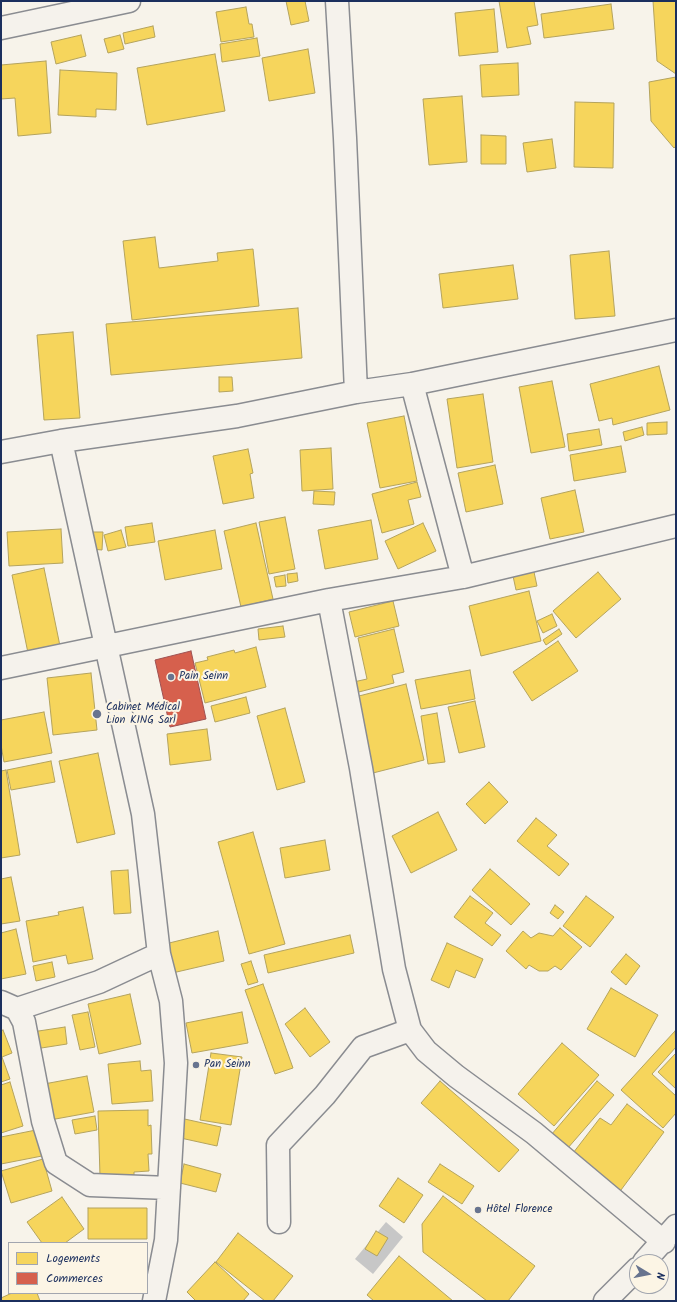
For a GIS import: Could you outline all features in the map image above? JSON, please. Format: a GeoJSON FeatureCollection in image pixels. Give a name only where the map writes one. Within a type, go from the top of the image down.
{"type":"FeatureCollection","features":[{"type":"Feature","properties":{"kind":"street"},"geometry":{"type":"LineString","coordinates":[[1,28],[129,1]]}},
{"type":"Feature","properties":{"kind":"street"},"geometry":{"type":"LineString","coordinates":[[337,1],[346,138],[356,392]]}},
{"type":"Feature","properties":{"kind":"street"},"geometry":{"type":"LineString","coordinates":[[1,452],[61,441],[237,416],[356,392],[412,384],[676,330]]}},
{"type":"Feature","properties":{"kind":"street"},"geometry":{"type":"LineString","coordinates":[[412,384],[463,577]]}},
{"type":"Feature","properties":{"kind":"street"},"geometry":{"type":"LineString","coordinates":[[61,441],[143,814],[159,954],[171,1001],[176,1064],[169,1188],[166,1240],[154,1301]]}},
{"type":"Feature","properties":{"kind":"street"},"geometry":{"type":"LineString","coordinates":[[1,668],[329,600],[463,577],[676,526]]}},
{"type":"Feature","properties":{"kind":"street"},"geometry":{"type":"LineString","coordinates":[[329,600],[361,768],[394,969],[410,1030],[426,1051],[456,1076],[670,1234],[651,1254]]}},
{"type":"Feature","properties":{"kind":"street"},"geometry":{"type":"LineString","coordinates":[[159,954],[98,982],[9,1005],[24,1022],[43,1121],[56,1163],[90,1185],[169,1188]]}},
{"type":"Feature","properties":{"kind":"street"},"geometry":{"type":"LineString","coordinates":[[279,1222],[278,1145],[325,1095],[363,1047],[410,1030]]}},
{"type":"Feature","properties":{"kind":"street"},"geometry":{"type":"LineString","coordinates":[[605,1301],[629,1277]]}},
{"type":"Feature","properties":{"kind":"shaded area"},"geometry":{"type":"Polygon","coordinates":[[[386,1222],[403,1237],[373,1274],[355,1259],[386,1222]]]}},
{"type":"Feature","properties":{"kind":"building: Logements"},"geometry":{"type":"Polygon","coordinates":[[[286,1],[305,1],[309,21],[291,25],[286,1]]]}},
{"type":"Feature","properties":{"kind":"building: Logements"},"geometry":{"type":"Polygon","coordinates":[[[499,1],[534,1],[538,25],[527,27],[531,44],[507,48],[499,1]]]}},
{"type":"Feature","properties":{"kind":"building: Logements"},"geometry":{"type":"Polygon","coordinates":[[[653,1],[676,1],[676,74],[657,61],[653,1]]]}},
{"type":"Feature","properties":{"kind":"building: Logements"},"geometry":{"type":"Polygon","coordinates":[[[611,4],[614,29],[544,38],[541,14],[611,4]]]}},
{"type":"Feature","properties":{"kind":"building: Logements"},"geometry":{"type":"Polygon","coordinates":[[[246,7],[249,24],[252,24],[254,37],[221,42],[216,12],[246,7]]]}},
{"type":"Feature","properties":{"kind":"building: Logements"},"geometry":{"type":"Polygon","coordinates":[[[494,9],[498,52],[459,56],[455,13],[494,9]]]}},
{"type":"Feature","properties":{"kind":"building: Logements"},"geometry":{"type":"Polygon","coordinates":[[[153,26],[155,37],[125,44],[123,33],[153,26]]]}},
{"type":"Feature","properties":{"kind":"building: Logements"},"geometry":{"type":"Polygon","coordinates":[[[81,35],[86,56],[56,64],[51,42],[81,35]]]}},
{"type":"Feature","properties":{"kind":"building: Logements"},"geometry":{"type":"Polygon","coordinates":[[[120,35],[124,49],[108,53],[104,39],[120,35]]]}},
{"type":"Feature","properties":{"kind":"building: Logements"},"geometry":{"type":"Polygon","coordinates":[[[257,38],[260,56],[222,62],[220,44],[257,38]]]}},
{"type":"Feature","properties":{"kind":"building: Logements"},"geometry":{"type":"Polygon","coordinates":[[[308,49],[315,93],[269,101],[262,58],[308,49]]]}},
{"type":"Feature","properties":{"kind":"building: Logements"},"geometry":{"type":"Polygon","coordinates":[[[215,54],[225,111],[147,125],[137,68],[215,54]]]}},
{"type":"Feature","properties":{"kind":"building: Logements"},"geometry":{"type":"Polygon","coordinates":[[[46,61],[51,133],[18,136],[15,98],[1,99],[1,65],[46,61]]]}},
{"type":"Feature","properties":{"kind":"building: Logements"},"geometry":{"type":"Polygon","coordinates":[[[518,63],[519,95],[482,97],[480,65],[518,63]]]}},
{"type":"Feature","properties":{"kind":"building: Logements"},"geometry":{"type":"Polygon","coordinates":[[[60,70],[117,73],[116,110],[96,109],[96,117],[58,115],[60,70]]]}},
{"type":"Feature","properties":{"kind":"building: Logements"},"geometry":{"type":"Polygon","coordinates":[[[676,77],[676,146],[674,148],[651,121],[649,82],[676,77]]]}},
{"type":"Feature","properties":{"kind":"building: Logements"},"geometry":{"type":"Polygon","coordinates":[[[462,96],[467,162],[429,165],[423,99],[462,96]]]}},
{"type":"Feature","properties":{"kind":"building: Logements"},"geometry":{"type":"Polygon","coordinates":[[[575,102],[614,103],[613,168],[574,167],[575,102]]]}},
{"type":"Feature","properties":{"kind":"building: Logements"},"geometry":{"type":"Polygon","coordinates":[[[481,135],[506,136],[506,164],[481,164],[481,135]]]}},
{"type":"Feature","properties":{"kind":"building: Logements"},"geometry":{"type":"Polygon","coordinates":[[[552,139],[556,168],[527,172],[523,143],[552,139]]]}},
{"type":"Feature","properties":{"kind":"building: Logements"},"geometry":{"type":"Polygon","coordinates":[[[155,237],[159,268],[218,261],[217,253],[253,249],[259,306],[132,320],[123,241],[155,237]]]}},
{"type":"Feature","properties":{"kind":"building: Logements"},"geometry":{"type":"Polygon","coordinates":[[[609,251],[615,316],[575,319],[570,255],[609,251]]]}},
{"type":"Feature","properties":{"kind":"building: Logements"},"geometry":{"type":"Polygon","coordinates":[[[513,265],[518,299],[443,308],[439,274],[513,265]]]}},
{"type":"Feature","properties":{"kind":"building: Logements"},"geometry":{"type":"Polygon","coordinates":[[[298,308],[302,358],[111,375],[106,324],[298,308]]]}},
{"type":"Feature","properties":{"kind":"building: Logements"},"geometry":{"type":"Polygon","coordinates":[[[73,332],[80,418],[44,420],[37,335],[73,332]]]}},
{"type":"Feature","properties":{"kind":"building: Logements"},"geometry":{"type":"Polygon","coordinates":[[[659,366],[670,410],[613,425],[612,418],[599,421],[590,384],[659,366]]]}},
{"type":"Feature","properties":{"kind":"building: Logements"},"geometry":{"type":"Polygon","coordinates":[[[219,377],[232,377],[233,391],[219,392],[219,377]]]}},
{"type":"Feature","properties":{"kind":"building: Logements"},"geometry":{"type":"Polygon","coordinates":[[[552,381],[565,447],[531,453],[519,387],[552,381]]]}},
{"type":"Feature","properties":{"kind":"building: Logements"},"geometry":{"type":"Polygon","coordinates":[[[483,394],[493,462],[457,468],[447,399],[483,394]]]}},
{"type":"Feature","properties":{"kind":"building: Logements"},"geometry":{"type":"Polygon","coordinates":[[[404,416],[417,481],[380,488],[367,423],[404,416]]]}},
{"type":"Feature","properties":{"kind":"building: Logements"},"geometry":{"type":"Polygon","coordinates":[[[667,422],[667,434],[647,435],[647,423],[667,422]]]}},
{"type":"Feature","properties":{"kind":"building: Logements"},"geometry":{"type":"Polygon","coordinates":[[[642,427],[644,435],[625,441],[623,432],[642,427]]]}},
{"type":"Feature","properties":{"kind":"building: Logements"},"geometry":{"type":"Polygon","coordinates":[[[599,429],[602,445],[569,451],[567,434],[599,429]]]}},
{"type":"Feature","properties":{"kind":"building: Logements"},"geometry":{"type":"Polygon","coordinates":[[[621,446],[626,472],[574,481],[570,455],[621,446]]]}},
{"type":"Feature","properties":{"kind":"building: Logements"},"geometry":{"type":"Polygon","coordinates":[[[331,448],[333,489],[302,491],[300,450],[331,448]]]}},
{"type":"Feature","properties":{"kind":"building: Logements"},"geometry":{"type":"Polygon","coordinates":[[[248,449],[253,473],[250,474],[254,498],[223,504],[213,456],[248,449]]]}},
{"type":"Feature","properties":{"kind":"building: Logements"},"geometry":{"type":"Polygon","coordinates":[[[495,465],[503,504],[466,512],[458,473],[495,465]]]}},
{"type":"Feature","properties":{"kind":"building: Logements"},"geometry":{"type":"Polygon","coordinates":[[[417,482],[421,497],[408,500],[414,524],[382,533],[372,494],[417,482]]]}},
{"type":"Feature","properties":{"kind":"building: Logements"},"geometry":{"type":"Polygon","coordinates":[[[575,490],[584,532],[550,539],[541,498],[575,490]]]}},
{"type":"Feature","properties":{"kind":"building: Logements"},"geometry":{"type":"Polygon","coordinates":[[[314,491],[335,492],[334,505],[313,504],[314,491]]]}},
{"type":"Feature","properties":{"kind":"building: Logements"},"geometry":{"type":"Polygon","coordinates":[[[285,517],[295,569],[269,574],[259,522],[285,517]]]}},
{"type":"Feature","properties":{"kind":"building: Logements"},"geometry":{"type":"Polygon","coordinates":[[[371,520],[378,559],[325,569],[318,530],[371,520]]]}},
{"type":"Feature","properties":{"kind":"building: Logements"},"geometry":{"type":"Polygon","coordinates":[[[152,523],[155,542],[128,546],[125,527],[152,523]]]}},
{"type":"Feature","properties":{"kind":"building: Logements"},"geometry":{"type":"Polygon","coordinates":[[[256,523],[273,599],[241,607],[224,531],[256,523]]]}},
{"type":"Feature","properties":{"kind":"building: Logements"},"geometry":{"type":"Polygon","coordinates":[[[423,523],[436,551],[398,569],[385,541],[423,523]]]}},
{"type":"Feature","properties":{"kind":"building: Logements"},"geometry":{"type":"Polygon","coordinates":[[[61,529],[63,563],[9,566],[7,532],[61,529]]]}},
{"type":"Feature","properties":{"kind":"building: Logements"},"geometry":{"type":"Polygon","coordinates":[[[121,530],[126,547],[108,551],[104,535],[121,530]]]}},
{"type":"Feature","properties":{"kind":"building: Logements"},"geometry":{"type":"Polygon","coordinates":[[[215,530],[222,569],[165,580],[158,541],[215,530]]]}},
{"type":"Feature","properties":{"kind":"building: Logements"},"geometry":{"type":"Polygon","coordinates":[[[91,532],[103,532],[102,550],[91,549],[91,532]]]}},
{"type":"Feature","properties":{"kind":"building: Logements"},"geometry":{"type":"Polygon","coordinates":[[[44,568],[60,646],[28,653],[12,575],[44,568]]]}},
{"type":"Feature","properties":{"kind":"building: Logements"},"geometry":{"type":"Polygon","coordinates":[[[534,572],[537,586],[516,590],[513,576],[534,572]]]}},
{"type":"Feature","properties":{"kind":"building: Logements"},"geometry":{"type":"Polygon","coordinates":[[[598,572],[621,599],[576,638],[553,611],[598,572]]]}},
{"type":"Feature","properties":{"kind":"building: Logements"},"geometry":{"type":"Polygon","coordinates":[[[297,573],[298,581],[288,583],[287,574],[297,573]]]}},
{"type":"Feature","properties":{"kind":"building: Logements"},"geometry":{"type":"Polygon","coordinates":[[[285,575],[286,586],[276,587],[274,577],[285,575]]]}},
{"type":"Feature","properties":{"kind":"building: Logements"},"geometry":{"type":"Polygon","coordinates":[[[529,591],[541,641],[481,656],[469,606],[529,591]]]}},
{"type":"Feature","properties":{"kind":"building: Logements"},"geometry":{"type":"Polygon","coordinates":[[[393,601],[399,626],[355,637],[349,612],[393,601]]]}},
{"type":"Feature","properties":{"kind":"building: Logements"},"geometry":{"type":"Polygon","coordinates":[[[552,614],[557,626],[543,633],[537,621],[552,614]]]}},
{"type":"Feature","properties":{"kind":"building: Logements"},"geometry":{"type":"Polygon","coordinates":[[[283,626],[285,637],[259,640],[258,629],[283,626]]]}},
{"type":"Feature","properties":{"kind":"building: Logements"},"geometry":{"type":"Polygon","coordinates":[[[394,629],[404,672],[392,675],[394,683],[351,694],[349,683],[367,679],[358,638],[394,629]]]}},
{"type":"Feature","properties":{"kind":"building: Logements"},"geometry":{"type":"Polygon","coordinates":[[[559,629],[562,634],[546,645],[543,640],[559,629]]]}},
{"type":"Feature","properties":{"kind":"building: Logements"},"geometry":{"type":"Polygon","coordinates":[[[558,641],[578,671],[532,701],[513,672],[558,641]]]}},
{"type":"Feature","properties":{"kind":"building: Logements"},"geometry":{"type":"Polygon","coordinates":[[[256,647],[266,687],[205,703],[195,663],[208,660],[207,657],[234,650],[235,653],[256,647]]]}},
{"type":"Feature","properties":{"kind":"building: Logements"},"geometry":{"type":"Polygon","coordinates":[[[470,670],[475,699],[421,709],[415,680],[470,670]]]}},
{"type":"Feature","properties":{"kind":"building: Logements"},"geometry":{"type":"Polygon","coordinates":[[[91,673],[97,730],[53,735],[47,678],[91,673]]]}},
{"type":"Feature","properties":{"kind":"building: Logements"},"geometry":{"type":"Polygon","coordinates":[[[406,684],[424,760],[373,773],[355,697],[406,684]]]}},
{"type":"Feature","properties":{"kind":"building: Logements"},"geometry":{"type":"Polygon","coordinates":[[[246,697],[250,713],[215,722],[211,706],[246,697]]]}},
{"type":"Feature","properties":{"kind":"building: Logements"},"geometry":{"type":"Polygon","coordinates":[[[475,701],[485,747],[459,753],[448,707],[475,701]]]}},
{"type":"Feature","properties":{"kind":"building: Logements"},"geometry":{"type":"Polygon","coordinates":[[[285,708],[305,782],[277,790],[257,716],[285,708]]]}},
{"type":"Feature","properties":{"kind":"building: Logements"},"geometry":{"type":"Polygon","coordinates":[[[44,712],[52,753],[4,762],[1,745],[1,720],[44,712]]]}},
{"type":"Feature","properties":{"kind":"building: Logements"},"geometry":{"type":"Polygon","coordinates":[[[437,713],[445,762],[428,764],[421,716],[437,713]]]}},
{"type":"Feature","properties":{"kind":"building: Logements"},"geometry":{"type":"Polygon","coordinates":[[[207,729],[211,760],[170,765],[167,734],[207,729]]]}},
{"type":"Feature","properties":{"kind":"building: Logements"},"geometry":{"type":"Polygon","coordinates":[[[98,753],[115,834],[77,843],[59,761],[98,753]]]}},
{"type":"Feature","properties":{"kind":"building: Logements"},"geometry":{"type":"Polygon","coordinates":[[[51,761],[55,782],[11,790],[7,770],[51,761]]]}},
{"type":"Feature","properties":{"kind":"building: Logements"},"geometry":{"type":"Polygon","coordinates":[[[6,770],[20,855],[1,858],[1,771],[6,770]]]}},
{"type":"Feature","properties":{"kind":"building: Logements"},"geometry":{"type":"Polygon","coordinates":[[[489,782],[508,802],[485,824],[466,804],[489,782]]]}},
{"type":"Feature","properties":{"kind":"building: Logements"},"geometry":{"type":"Polygon","coordinates":[[[438,812],[457,850],[411,873],[392,836],[438,812]]]}},
{"type":"Feature","properties":{"kind":"building: Logements"},"geometry":{"type":"Polygon","coordinates":[[[536,818],[557,835],[547,846],[569,864],[559,876],[517,841],[536,818]]]}},
{"type":"Feature","properties":{"kind":"building: Logements"},"geometry":{"type":"Polygon","coordinates":[[[253,832],[285,944],[249,954],[218,842],[253,832]]]}},
{"type":"Feature","properties":{"kind":"building: Logements"},"geometry":{"type":"Polygon","coordinates":[[[325,840],[330,870],[285,878],[280,848],[325,840]]]}},
{"type":"Feature","properties":{"kind":"building: Logements"},"geometry":{"type":"Polygon","coordinates":[[[490,869],[530,904],[511,925],[472,890],[490,869]]]}},
{"type":"Feature","properties":{"kind":"building: Logements"},"geometry":{"type":"Polygon","coordinates":[[[128,870],[131,913],[114,914],[111,871],[128,870]]]}},
{"type":"Feature","properties":{"kind":"building: Logements"},"geometry":{"type":"Polygon","coordinates":[[[11,877],[20,921],[1,924],[1,879],[11,877]]]}},
{"type":"Feature","properties":{"kind":"building: Logements"},"geometry":{"type":"Polygon","coordinates":[[[470,896],[493,913],[485,923],[501,935],[492,946],[454,917],[470,896]]]}},
{"type":"Feature","properties":{"kind":"building: Logements"},"geometry":{"type":"Polygon","coordinates":[[[586,896],[614,917],[590,947],[563,926],[586,896]]]}},
{"type":"Feature","properties":{"kind":"building: Logements"},"geometry":{"type":"Polygon","coordinates":[[[555,905],[564,912],[558,919],[550,913],[555,905]]]}},
{"type":"Feature","properties":{"kind":"building: Logements"},"geometry":{"type":"Polygon","coordinates":[[[83,907],[93,959],[68,964],[66,955],[33,962],[26,921],[59,915],[58,912],[83,907]]]}},
{"type":"Feature","properties":{"kind":"building: Logements"},"geometry":{"type":"Polygon","coordinates":[[[560,928],[582,947],[561,970],[555,966],[548,971],[539,971],[529,965],[526,969],[506,951],[523,931],[531,938],[539,933],[553,936],[560,928]]]}},
{"type":"Feature","properties":{"kind":"building: Logements"},"geometry":{"type":"Polygon","coordinates":[[[16,929],[26,974],[1,979],[1,933],[16,929]]]}},
{"type":"Feature","properties":{"kind":"building: Logements"},"geometry":{"type":"Polygon","coordinates":[[[218,931],[224,961],[168,974],[161,945],[218,931]]]}},
{"type":"Feature","properties":{"kind":"building: Logements"},"geometry":{"type":"Polygon","coordinates":[[[350,935],[354,953],[268,973],[264,955],[350,935]]]}},
{"type":"Feature","properties":{"kind":"building: Logements"},"geometry":{"type":"Polygon","coordinates":[[[447,943],[483,959],[475,978],[456,970],[449,988],[431,980],[447,943]]]}},
{"type":"Feature","properties":{"kind":"building: Logements"},"geometry":{"type":"Polygon","coordinates":[[[626,954],[640,966],[626,985],[611,972],[626,954]]]}},
{"type":"Feature","properties":{"kind":"building: Logements"},"geometry":{"type":"Polygon","coordinates":[[[251,961],[258,982],[248,985],[241,964],[251,961]]]}},
{"type":"Feature","properties":{"kind":"building: Logements"},"geometry":{"type":"Polygon","coordinates":[[[52,962],[55,977],[36,981],[33,966],[52,962]]]}},
{"type":"Feature","properties":{"kind":"building: Logements"},"geometry":{"type":"Polygon","coordinates":[[[263,984],[293,1068],[275,1074],[245,990],[263,984]]]}},
{"type":"Feature","properties":{"kind":"building: Logements"},"geometry":{"type":"Polygon","coordinates":[[[611,988],[658,1015],[635,1057],[587,1029],[611,988]]]}},
{"type":"Feature","properties":{"kind":"building: Logements"},"geometry":{"type":"Polygon","coordinates":[[[130,994],[141,1044],[99,1054],[88,1004],[130,994]]]}},
{"type":"Feature","properties":{"kind":"building: Logements"},"geometry":{"type":"Polygon","coordinates":[[[305,1008],[330,1042],[310,1057],[285,1024],[305,1008]]]}},
{"type":"Feature","properties":{"kind":"building: Logements"},"geometry":{"type":"Polygon","coordinates":[[[88,1012],[95,1047],[80,1050],[72,1015],[88,1012]]]}},
{"type":"Feature","properties":{"kind":"building: Logements"},"geometry":{"type":"Polygon","coordinates":[[[242,1012],[248,1043],[192,1053],[186,1023],[242,1012]]]}},
{"type":"Feature","properties":{"kind":"building: Logements"},"geometry":{"type":"Polygon","coordinates":[[[65,1027],[67,1044],[35,1049],[32,1032],[65,1027]]]}},
{"type":"Feature","properties":{"kind":"building: Logements"},"geometry":{"type":"Polygon","coordinates":[[[3,1030],[12,1053],[2,1057],[10,1079],[1,1082],[1,1031],[3,1030]]]}},
{"type":"Feature","properties":{"kind":"building: Logements"},"geometry":{"type":"Polygon","coordinates":[[[675,1031],[676,1047],[652,1074],[676,1096],[676,1113],[663,1128],[621,1090],[675,1031]]]}},
{"type":"Feature","properties":{"kind":"building: Logements"},"geometry":{"type":"Polygon","coordinates":[[[562,1043],[599,1075],[554,1126],[518,1094],[562,1043]]]}},
{"type":"Feature","properties":{"kind":"building: Logements"},"geometry":{"type":"Polygon","coordinates":[[[211,1053],[242,1057],[231,1125],[200,1120],[211,1053]]]}},
{"type":"Feature","properties":{"kind":"building: Logements"},"geometry":{"type":"Polygon","coordinates":[[[676,1053],[676,1089],[658,1072],[676,1053]]]}},
{"type":"Feature","properties":{"kind":"building: Logements"},"geometry":{"type":"Polygon","coordinates":[[[140,1061],[141,1071],[151,1070],[153,1101],[112,1104],[108,1064],[140,1061]]]}},
{"type":"Feature","properties":{"kind":"building: Logements"},"geometry":{"type":"Polygon","coordinates":[[[87,1076],[94,1112],[50,1120],[44,1084],[87,1076]]]}},
{"type":"Feature","properties":{"kind":"building: Logements"},"geometry":{"type":"Polygon","coordinates":[[[440,1081],[519,1150],[499,1172],[421,1103],[440,1081]]]}},
{"type":"Feature","properties":{"kind":"building: Logements"},"geometry":{"type":"Polygon","coordinates":[[[597,1081],[614,1095],[567,1149],[551,1135],[597,1081]]]}},
{"type":"Feature","properties":{"kind":"building: Logements"},"geometry":{"type":"Polygon","coordinates":[[[10,1082],[23,1126],[1,1133],[1,1085],[10,1082]]]}},
{"type":"Feature","properties":{"kind":"building: Logements"},"geometry":{"type":"Polygon","coordinates":[[[627,1104],[664,1132],[618,1194],[570,1157],[600,1118],[611,1125],[627,1104]]]}},
{"type":"Feature","properties":{"kind":"building: Logements"},"geometry":{"type":"Polygon","coordinates":[[[148,1110],[148,1126],[151,1125],[152,1154],[148,1154],[149,1171],[134,1172],[134,1175],[100,1176],[98,1111],[148,1110]]]}},
{"type":"Feature","properties":{"kind":"building: Logements"},"geometry":{"type":"Polygon","coordinates":[[[95,1116],[97,1130],[75,1134],[72,1120],[95,1116]]]}},
{"type":"Feature","properties":{"kind":"building: Logements"},"geometry":{"type":"Polygon","coordinates":[[[180,1118],[221,1127],[217,1146],[176,1137],[180,1118]]]}},
{"type":"Feature","properties":{"kind":"building: Logements"},"geometry":{"type":"Polygon","coordinates":[[[36,1130],[42,1156],[1,1164],[1,1137],[36,1130]]]}},
{"type":"Feature","properties":{"kind":"building: Logements"},"geometry":{"type":"Polygon","coordinates":[[[43,1159],[52,1191],[11,1203],[1,1171],[43,1159]]]}},
{"type":"Feature","properties":{"kind":"building: Logements"},"geometry":{"type":"Polygon","coordinates":[[[184,1164],[221,1174],[216,1192],[180,1183],[184,1164]]]}},
{"type":"Feature","properties":{"kind":"building: Logements"},"geometry":{"type":"Polygon","coordinates":[[[440,1164],[474,1186],[462,1204],[428,1182],[440,1164]]]}},
{"type":"Feature","properties":{"kind":"building: Logements"},"geometry":{"type":"Polygon","coordinates":[[[398,1178],[423,1195],[404,1223],[379,1206],[398,1178]]]}},
{"type":"Feature","properties":{"kind":"building: Logements"},"geometry":{"type":"Polygon","coordinates":[[[443,1196],[535,1266],[508,1301],[487,1301],[423,1252],[422,1224],[443,1196]]]}},
{"type":"Feature","properties":{"kind":"building: Logements"},"geometry":{"type":"Polygon","coordinates":[[[62,1197],[84,1229],[66,1242],[41,1242],[27,1222],[62,1197]]]}},
{"type":"Feature","properties":{"kind":"building: Logements"},"geometry":{"type":"Polygon","coordinates":[[[88,1208],[147,1208],[147,1239],[88,1239],[88,1208]]]}},
{"type":"Feature","properties":{"kind":"building: Logements"},"geometry":{"type":"Polygon","coordinates":[[[376,1231],[388,1238],[377,1256],[365,1249],[376,1231]]]}},
{"type":"Feature","properties":{"kind":"building: Logements"},"geometry":{"type":"Polygon","coordinates":[[[238,1233],[293,1276],[273,1301],[265,1301],[216,1262],[238,1233]]]}},
{"type":"Feature","properties":{"kind":"building: Logements"},"geometry":{"type":"Polygon","coordinates":[[[399,1256],[453,1301],[374,1301],[367,1295],[399,1256]]]}},
{"type":"Feature","properties":{"kind":"building: Logements"},"geometry":{"type":"Polygon","coordinates":[[[215,1262],[249,1294],[243,1301],[196,1301],[187,1292],[215,1262]]]}},
{"type":"Feature","properties":{"kind":"building: Logements"},"geometry":{"type":"Polygon","coordinates":[[[10,1294],[37,1294],[40,1301],[1,1301],[1,1298],[10,1294]]]}},
{"type":"Feature","properties":{"kind":"building: Commerces"},"geometry":{"type":"Polygon","coordinates":[[[191,651],[206,719],[170,727],[155,660],[191,651]]]}},
{"type":"Feature","properties":{"kind":"place","name":"Pain Seinn"},"geometry":{"type":"Point","coordinates":[171,677]}},
{"type":"Feature","properties":{"kind":"place","name":"Cabinet Médical Lion KING Sarl"},"geometry":{"type":"Point","coordinates":[97,714]}},
{"type":"Feature","properties":{"kind":"place","name":"Pan Seinn"},"geometry":{"type":"Point","coordinates":[196,1065]}},
{"type":"Feature","properties":{"kind":"place","name":"Hôtel Florence"},"geometry":{"type":"Point","coordinates":[478,1210]}}]}
